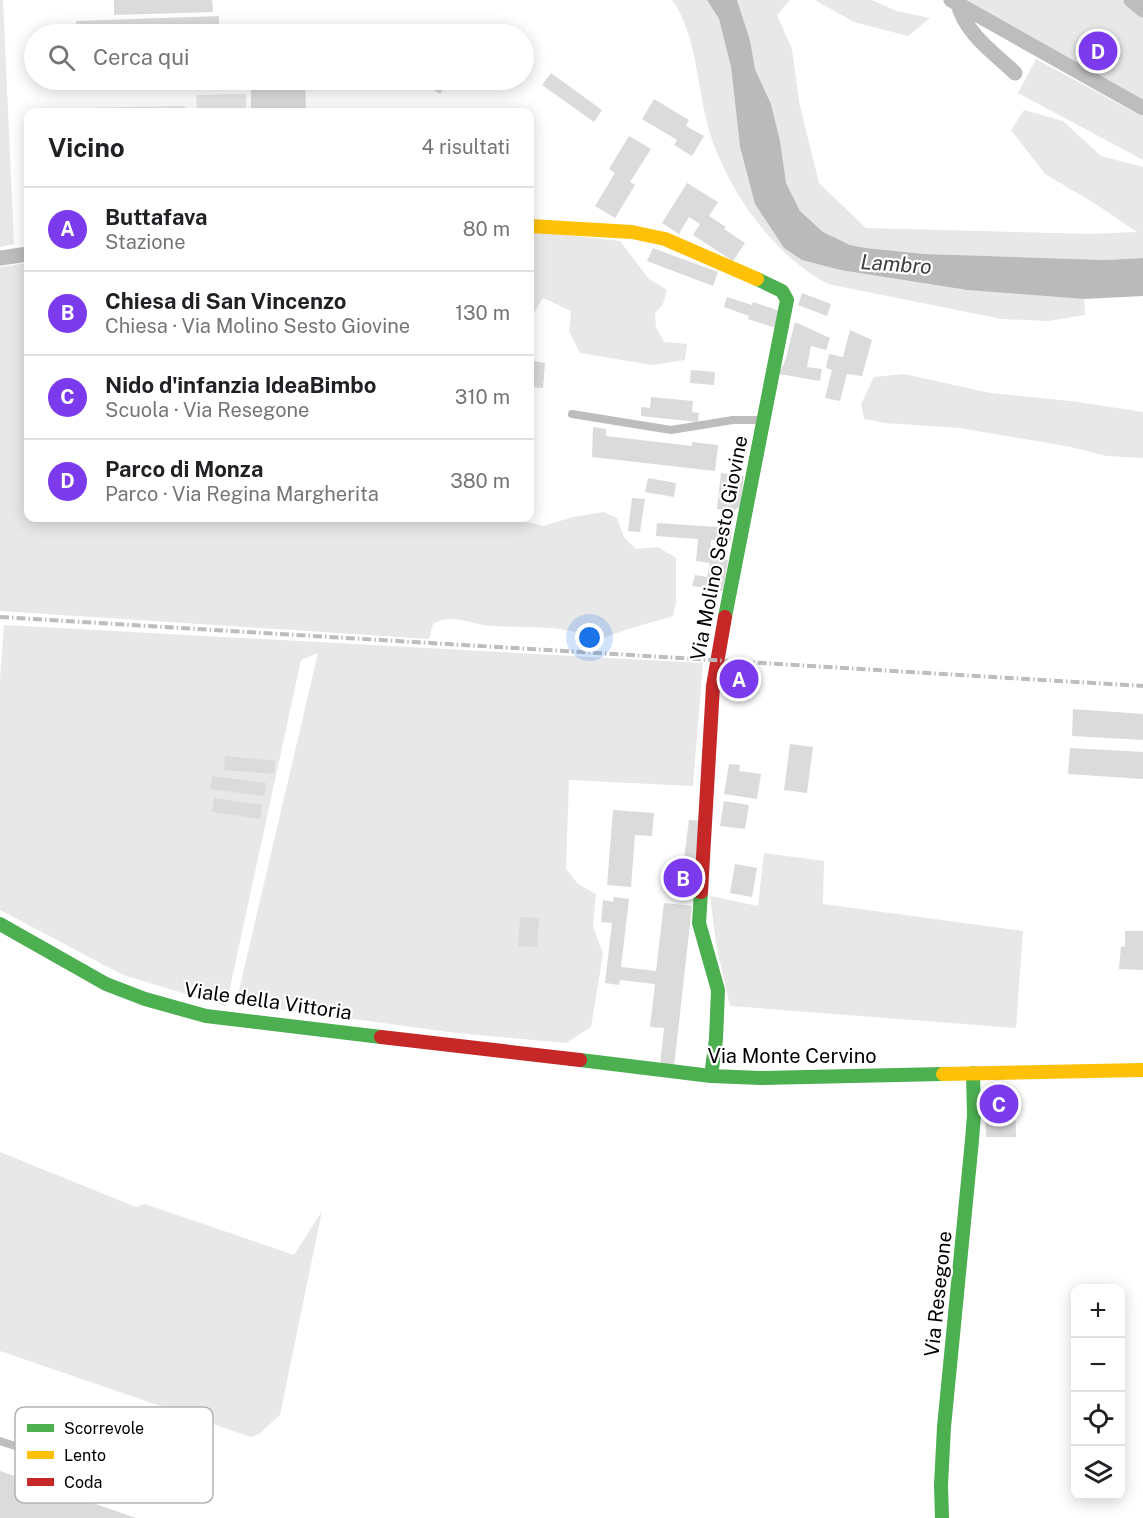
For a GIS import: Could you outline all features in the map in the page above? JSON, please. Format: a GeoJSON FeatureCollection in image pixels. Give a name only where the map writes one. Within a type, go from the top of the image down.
{"type":"FeatureCollection","features":[{"type":"Feature","properties":{"kind":"street"},"geometry":{"type":"LineString","coordinates":[[1131,0],[1143,10]]}},
{"type":"Feature","properties":{"kind":"street"},"geometry":{"type":"LineString","coordinates":[[955,2],[961,17],[975,34],[1015,73]]}},
{"type":"Feature","properties":{"kind":"street"},"geometry":{"type":"LineString","coordinates":[[955,2],[1143,108]]}},
{"type":"Feature","properties":{"kind":"street","name":"Via Molino Sesto Giovine"},"geometry":{"type":"LineString","coordinates":[[534,226],[632,232],[665,239],[782,291],[787,300],[713,686],[699,923],[717,990],[716,1039],[711,1076]]}},
{"type":"Feature","properties":{"kind":"street"},"geometry":{"type":"LineString","coordinates":[[0,258],[24,255]]}},
{"type":"Feature","properties":{"kind":"street","name":"Viale della Vittoria"},"geometry":{"type":"LineString","coordinates":[[0,924],[106,984],[145,999],[206,1016],[442,1044]]}},
{"type":"Feature","properties":{"kind":"street","name":"Via Monte Cervino"},"geometry":{"type":"LineString","coordinates":[[442,1044],[711,1076],[761,1078],[1143,1070]]}},
{"type":"Feature","properties":{"kind":"street","name":"Via Resegone"},"geometry":{"type":"LineString","coordinates":[[942,1518],[942,1456],[974,1115],[973,1073]]}},
{"type":"Feature","properties":{"kind":"lane"},"geometry":{"type":"LineString","coordinates":[[572,414],[671,430],[733,420],[763,421]]}},
{"type":"Feature","properties":{"kind":"lane"},"geometry":{"type":"LineString","coordinates":[[713,686],[742,687]]}},
{"type":"Feature","properties":{"kind":"lane"},"geometry":{"type":"LineString","coordinates":[[0,1441],[15,1446]]}},
{"type":"Feature","properties":{"kind":"shaded area"},"geometry":{"type":"Polygon","coordinates":[[[0,0],[3,0],[14,244],[0,247],[0,0]]]}},
{"type":"Feature","properties":{"kind":"shaded area"},"geometry":{"type":"Polygon","coordinates":[[[672,0],[707,0],[719,19],[731,67],[740,147],[755,204],[784,248],[802,260],[840,270],[967,290],[1084,299],[1085,315],[1048,321],[1002,319],[828,284],[806,270],[786,254],[767,234],[750,212],[722,164],[705,114],[690,40],[672,0]]]}},
{"type":"Feature","properties":{"kind":"shaded area"},"geometry":{"type":"Polygon","coordinates":[[[737,0],[790,0],[777,15],[792,49],[799,102],[819,183],[866,228],[1090,234],[1137,232],[1045,174],[1011,130],[1024,110],[1063,121],[1101,156],[1143,167],[1143,258],[1104,260],[925,254],[850,245],[823,232],[800,211],[785,183],[780,141],[771,104],[755,69],[750,40],[737,0]]]}},
{"type":"Feature","properties":{"kind":"shaded area"},"geometry":{"type":"Polygon","coordinates":[[[815,0],[872,0],[897,11],[930,18],[908,36],[854,22],[815,0]]]}},
{"type":"Feature","properties":{"kind":"shaded area"},"geometry":{"type":"Polygon","coordinates":[[[963,0],[1143,0],[1143,101],[963,0]]]}},
{"type":"Feature","properties":{"kind":"shaded area"},"geometry":{"type":"Polygon","coordinates":[[[1036,59],[1143,117],[1143,160],[1018,93],[1036,59]]]}},
{"type":"Feature","properties":{"kind":"shaded area"},"geometry":{"type":"Polygon","coordinates":[[[246,94],[246,108],[197,108],[196,95],[246,94]]]}},
{"type":"Feature","properties":{"kind":"shaded area"},"geometry":{"type":"Polygon","coordinates":[[[185,106],[185,108],[76,108],[185,106]]]}},
{"type":"Feature","properties":{"kind":"shaded area"},"geometry":{"type":"Polygon","coordinates":[[[534,231],[620,241],[649,279],[667,290],[663,304],[655,313],[656,327],[664,342],[687,344],[685,360],[652,365],[580,353],[569,331],[571,311],[543,298],[534,313],[534,231]]]}},
{"type":"Feature","properties":{"kind":"shaded area"},"geometry":{"type":"Polygon","coordinates":[[[24,264],[24,522],[528,522],[543,526],[573,517],[604,512],[617,518],[624,537],[636,549],[658,547],[676,558],[676,602],[673,616],[598,640],[558,629],[492,626],[447,619],[433,624],[429,639],[0,611],[0,267],[24,264]]]}},
{"type":"Feature","properties":{"kind":"shaded area"},"geometry":{"type":"Polygon","coordinates":[[[904,374],[990,393],[1071,401],[1143,412],[1143,458],[1106,456],[1071,447],[960,428],[885,423],[864,419],[861,404],[874,377],[904,374]]]}},
{"type":"Feature","properties":{"kind":"shaded area"},"geometry":{"type":"Polygon","coordinates":[[[4,625],[703,663],[693,786],[569,780],[566,869],[578,884],[596,894],[593,926],[603,954],[591,1027],[566,1043],[456,1033],[236,1003],[318,653],[301,660],[226,1006],[123,975],[0,910],[0,679],[4,625]]]}},
{"type":"Feature","properties":{"kind":"shaded area"},"geometry":{"type":"Polygon","coordinates":[[[764,853],[824,861],[823,904],[1023,931],[1016,1028],[730,1006],[716,944],[710,896],[758,906],[764,853]]]}},
{"type":"Feature","properties":{"kind":"shaded area"},"geometry":{"type":"Polygon","coordinates":[[[0,1152],[136,1207],[145,1204],[294,1255],[322,1211],[280,1415],[259,1434],[251,1437],[213,1424],[213,1407],[163,1407],[0,1351],[0,1152]]]}},
{"type":"Feature","properties":{"kind":"water","name":"Lambro"},"geometry":{"type":"Polygon","coordinates":[[[707,0],[737,0],[750,40],[755,69],[771,104],[780,141],[786,183],[800,211],[823,232],[850,245],[925,254],[1104,260],[1143,258],[1143,296],[1084,299],[967,290],[840,270],[802,260],[784,248],[755,204],[740,147],[731,67],[719,19],[707,0]]]}},
{"type":"Feature","properties":{"kind":"building"},"geometry":{"type":"Polygon","coordinates":[[[114,0],[212,0],[213,12],[114,15],[114,0]]]}},
{"type":"Feature","properties":{"kind":"building"},"geometry":{"type":"Polygon","coordinates":[[[219,16],[219,24],[76,24],[76,21],[219,16]]]}},
{"type":"Feature","properties":{"kind":"building"},"geometry":{"type":"Polygon","coordinates":[[[551,73],[602,110],[594,122],[542,85],[551,73]]]}},
{"type":"Feature","properties":{"kind":"building"},"geometry":{"type":"Polygon","coordinates":[[[251,90],[305,90],[306,108],[251,108],[251,90]]]}},
{"type":"Feature","properties":{"kind":"building"},"geometry":{"type":"Polygon","coordinates":[[[654,99],[689,120],[686,126],[704,136],[692,156],[674,145],[677,140],[642,119],[654,99]]]}},
{"type":"Feature","properties":{"kind":"building"},"geometry":{"type":"Polygon","coordinates":[[[629,136],[651,149],[630,182],[635,185],[615,218],[595,206],[615,173],[609,169],[629,136]]]}},
{"type":"Feature","properties":{"kind":"building"},"geometry":{"type":"Polygon","coordinates":[[[687,183],[718,202],[709,216],[745,243],[733,261],[693,235],[700,224],[689,217],[679,234],[662,223],[687,183]]]}},
{"type":"Feature","properties":{"kind":"building"},"geometry":{"type":"Polygon","coordinates":[[[653,248],[718,272],[713,286],[647,261],[653,248]]]}},
{"type":"Feature","properties":{"kind":"building"},"geometry":{"type":"Polygon","coordinates":[[[802,293],[831,304],[827,316],[798,305],[802,293]]]}},
{"type":"Feature","properties":{"kind":"building"},"geometry":{"type":"Polygon","coordinates":[[[727,297],[752,305],[753,302],[782,312],[776,328],[748,319],[749,316],[724,307],[727,297]]]}},
{"type":"Feature","properties":{"kind":"building"},"geometry":{"type":"Polygon","coordinates":[[[795,322],[830,338],[826,350],[811,346],[807,367],[822,369],[820,381],[779,374],[786,358],[795,322]]]}},
{"type":"Feature","properties":{"kind":"building"},"geometry":{"type":"Polygon","coordinates":[[[850,330],[872,340],[862,376],[847,374],[840,401],[825,398],[832,370],[826,368],[829,354],[843,357],[850,330]]]}},
{"type":"Feature","properties":{"kind":"building"},"geometry":{"type":"Polygon","coordinates":[[[534,361],[545,363],[543,388],[534,387],[534,361]]]}},
{"type":"Feature","properties":{"kind":"building"},"geometry":{"type":"Polygon","coordinates":[[[691,370],[715,372],[714,385],[690,383],[691,370]]]}},
{"type":"Feature","properties":{"kind":"building"},"geometry":{"type":"Polygon","coordinates":[[[651,397],[693,401],[692,412],[699,413],[698,422],[641,416],[641,407],[650,408],[651,397]]]}},
{"type":"Feature","properties":{"kind":"building"},"geometry":{"type":"Polygon","coordinates":[[[593,427],[606,429],[606,436],[692,446],[692,442],[718,445],[715,471],[592,457],[593,427]]]}},
{"type":"Feature","properties":{"kind":"building"},"geometry":{"type":"Polygon","coordinates":[[[721,473],[744,476],[740,507],[733,511],[717,509],[721,473]]]}},
{"type":"Feature","properties":{"kind":"building"},"geometry":{"type":"Polygon","coordinates":[[[648,478],[676,483],[674,497],[645,492],[648,478]]]}},
{"type":"Feature","properties":{"kind":"building"},"geometry":{"type":"Polygon","coordinates":[[[632,498],[645,499],[640,532],[628,531],[632,498]]]}},
{"type":"Feature","properties":{"kind":"building"},"geometry":{"type":"Polygon","coordinates":[[[657,523],[732,528],[731,541],[711,540],[710,559],[728,560],[723,591],[705,590],[705,588],[692,586],[695,575],[707,577],[710,563],[696,561],[698,539],[656,536],[657,523]]]}},
{"type":"Feature","properties":{"kind":"building"},"geometry":{"type":"Polygon","coordinates":[[[734,673],[750,673],[750,678],[744,678],[744,685],[733,685],[734,673]]]}},
{"type":"Feature","properties":{"kind":"building"},"geometry":{"type":"Polygon","coordinates":[[[1073,709],[1143,714],[1143,740],[1072,736],[1073,709]]]}},
{"type":"Feature","properties":{"kind":"building"},"geometry":{"type":"Polygon","coordinates":[[[790,744],[813,747],[807,793],[784,790],[790,744]]]}},
{"type":"Feature","properties":{"kind":"building"},"geometry":{"type":"Polygon","coordinates":[[[1070,748],[1143,752],[1143,779],[1068,774],[1070,748]]]}},
{"type":"Feature","properties":{"kind":"building"},"geometry":{"type":"Polygon","coordinates":[[[225,756],[275,761],[274,774],[224,770],[225,756]]]}},
{"type":"Feature","properties":{"kind":"building"},"geometry":{"type":"Polygon","coordinates":[[[729,764],[740,765],[739,771],[761,774],[757,799],[724,794],[729,764]]]}},
{"type":"Feature","properties":{"kind":"building"},"geometry":{"type":"Polygon","coordinates":[[[212,776],[266,783],[264,796],[210,789],[212,776]]]}},
{"type":"Feature","properties":{"kind":"building"},"geometry":{"type":"Polygon","coordinates":[[[214,798],[262,805],[260,819],[212,812],[214,798]]]}},
{"type":"Feature","properties":{"kind":"building"},"geometry":{"type":"Polygon","coordinates":[[[724,801],[749,805],[745,829],[720,826],[724,801]]]}},
{"type":"Feature","properties":{"kind":"building"},"geometry":{"type":"Polygon","coordinates":[[[613,810],[654,813],[652,836],[635,835],[631,887],[607,885],[613,810]]]}},
{"type":"Feature","properties":{"kind":"building"},"geometry":{"type":"Polygon","coordinates":[[[689,820],[704,821],[698,861],[684,859],[689,820]]]}},
{"type":"Feature","properties":{"kind":"building"},"geometry":{"type":"Polygon","coordinates":[[[735,864],[757,868],[752,897],[730,893],[735,864]]]}},
{"type":"Feature","properties":{"kind":"building"},"geometry":{"type":"Polygon","coordinates":[[[684,865],[698,866],[695,886],[670,883],[671,870],[683,872],[684,865]]]}},
{"type":"Feature","properties":{"kind":"building"},"geometry":{"type":"Polygon","coordinates":[[[614,897],[629,899],[621,967],[656,971],[664,903],[692,906],[674,1067],[660,1065],[664,1028],[650,1027],[655,984],[620,980],[619,985],[605,983],[612,923],[601,922],[603,900],[613,902],[614,897]]]}},
{"type":"Feature","properties":{"kind":"building"},"geometry":{"type":"Polygon","coordinates":[[[520,917],[539,918],[537,947],[518,946],[520,917]]]}},
{"type":"Feature","properties":{"kind":"building"},"geometry":{"type":"Polygon","coordinates":[[[1125,931],[1143,931],[1143,970],[1119,969],[1121,946],[1125,947],[1125,931]]]}},
{"type":"Feature","properties":{"kind":"building"},"geometry":{"type":"Polygon","coordinates":[[[1015,1102],[1016,1137],[986,1137],[985,1103],[1015,1102]]]}},
{"type":"Feature","properties":{"kind":"building"},"geometry":{"type":"Polygon","coordinates":[[[0,1471],[15,1476],[15,1503],[93,1503],[136,1518],[0,1518],[0,1471]]]}},
{"type":"Feature","properties":{"kind":"railway"},"geometry":{"type":"LineString","coordinates":[[0,617],[1143,686]]}},
{"type":"Feature","properties":{"kind":"traffic: fast"},"geometry":{"type":"LineString","coordinates":[[725,617],[787,300],[782,291],[757,279]]}},
{"type":"Feature","properties":{"kind":"traffic: fast"},"geometry":{"type":"LineString","coordinates":[[701,892],[699,923],[718,990],[716,1039],[711,1076]]}},
{"type":"Feature","properties":{"kind":"traffic: fast"},"geometry":{"type":"LineString","coordinates":[[0,924],[106,984],[145,999],[206,1016],[381,1037]]}},
{"type":"Feature","properties":{"kind":"traffic: fast"},"geometry":{"type":"LineString","coordinates":[[580,1060],[711,1076],[761,1078],[943,1074]]}},
{"type":"Feature","properties":{"kind":"traffic: fast"},"geometry":{"type":"LineString","coordinates":[[942,1518],[944,1427],[972,1140],[973,1073]]}},
{"type":"Feature","properties":{"kind":"traffic: slow"},"geometry":{"type":"LineString","coordinates":[[534,226],[632,232],[665,239],[757,279]]}},
{"type":"Feature","properties":{"kind":"traffic: slow"},"geometry":{"type":"LineString","coordinates":[[943,1074],[1143,1070]]}},
{"type":"Feature","properties":{"kind":"traffic: jam"},"geometry":{"type":"LineString","coordinates":[[701,892],[713,686],[725,617]]}},
{"type":"Feature","properties":{"kind":"traffic: jam"},"geometry":{"type":"LineString","coordinates":[[381,1037],[580,1060]]}},
{"type":"Feature","properties":{"kind":"place","name":"Parco di Monza"},"geometry":{"type":"Point","coordinates":[1098,51]}},
{"type":"Feature","properties":{"kind":"place","name":"Buttafava"},"geometry":{"type":"Point","coordinates":[739,679]}},
{"type":"Feature","properties":{"kind":"place","name":"Chiesa di San Vincenzo"},"geometry":{"type":"Point","coordinates":[683,878]}},
{"type":"Feature","properties":{"kind":"place","name":"Nido d'infanzia IdeaBimbo"},"geometry":{"type":"Point","coordinates":[999,1104]}}]}
